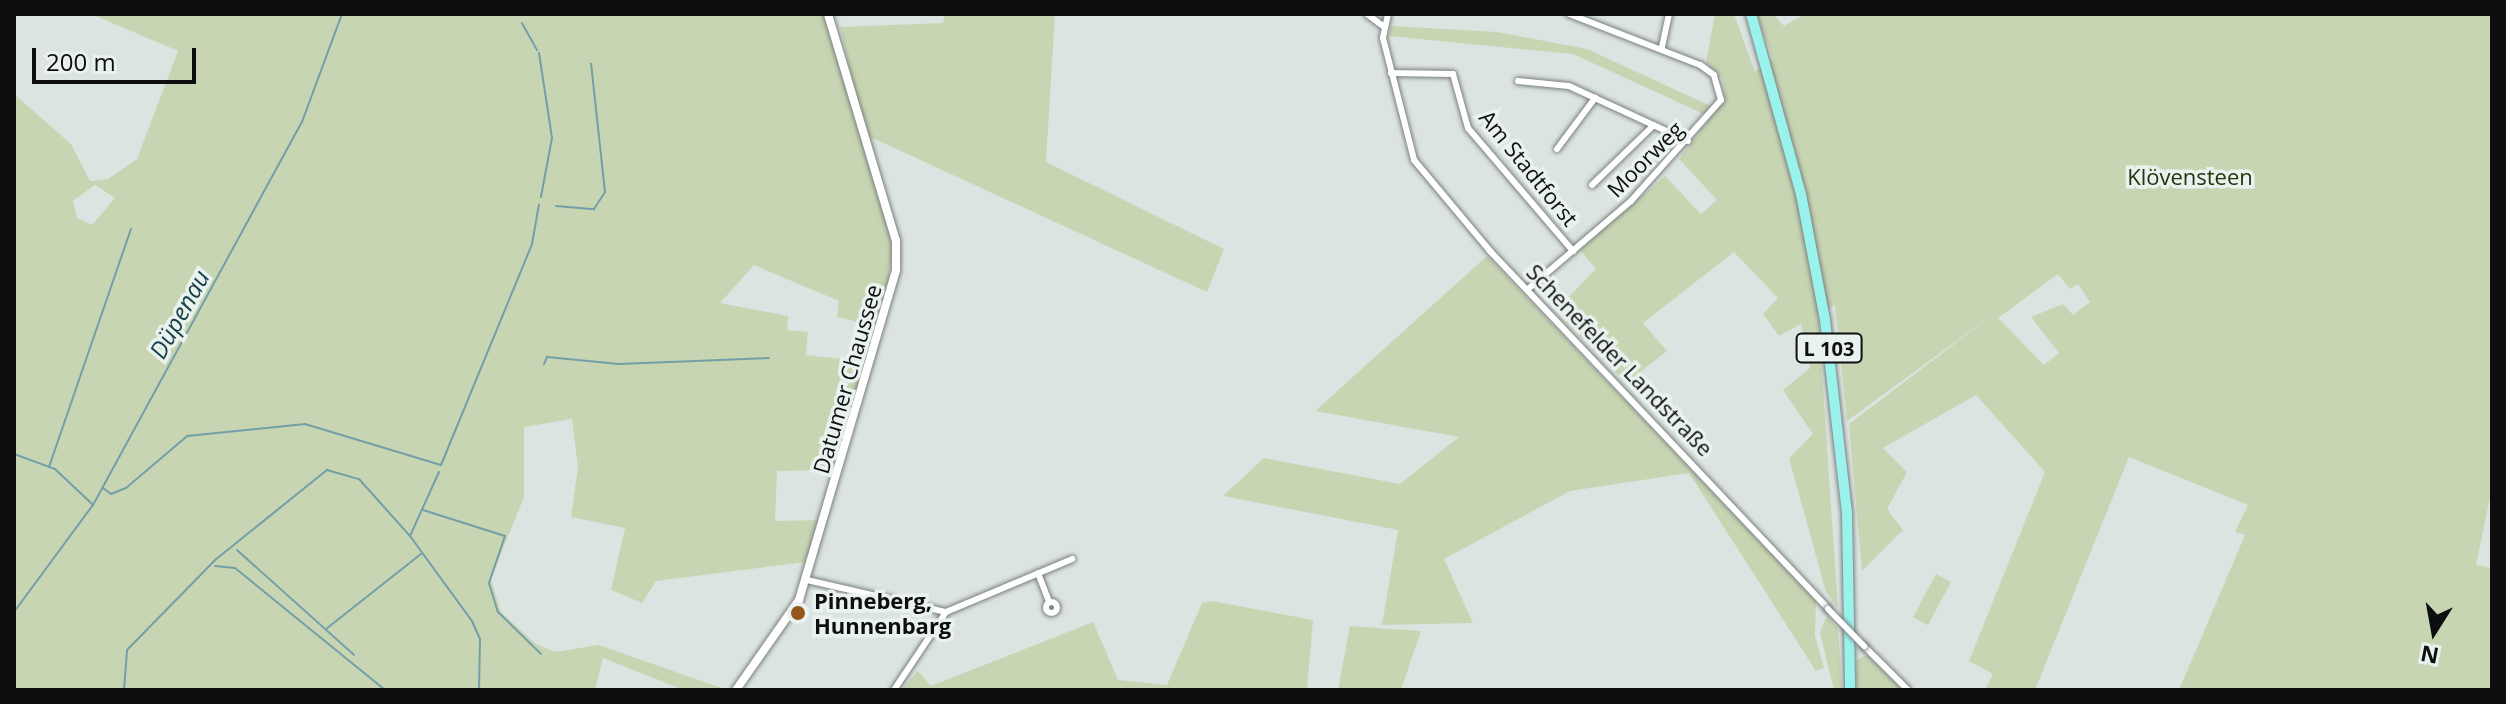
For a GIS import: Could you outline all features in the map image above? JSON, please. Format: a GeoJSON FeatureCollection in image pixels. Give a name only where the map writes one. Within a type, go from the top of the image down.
{"type":"FeatureCollection","features":[{"type":"Feature","properties":{"kind":"main road","name":"L 103"},"geometry":{"type":"LineString","coordinates":[[1751,14],[1801,194],[1827,334],[1847,512],[1850,690]]}},
{"type":"Feature","properties":{"kind":"street","name":"Datumer Chaussee"},"geometry":{"type":"LineString","coordinates":[[736,690],[777,640],[807,580],[896,270],[896,241],[828,14]]}},
{"type":"Feature","properties":{"kind":"street"},"geometry":{"type":"LineString","coordinates":[[1367,14],[1384,27]]}},
{"type":"Feature","properties":{"kind":"street","name":"Schenefelder Landstraße"},"geometry":{"type":"LineString","coordinates":[[1388,14],[1384,27],[1391,73],[1414,160],[1528,289],[1908,690]]}},
{"type":"Feature","properties":{"kind":"street"},"geometry":{"type":"LineString","coordinates":[[1569,14],[1662,47],[1669,14]]}},
{"type":"Feature","properties":{"kind":"street","name":"Moorweg"},"geometry":{"type":"LineString","coordinates":[[1528,289],[1573,251],[1714,114],[1721,91],[1714,75],[1662,47]]}},
{"type":"Feature","properties":{"kind":"street","name":"Am Stadtforst"},"geometry":{"type":"LineString","coordinates":[[1391,73],[1453,74],[1468,128],[1573,251]]}},
{"type":"Feature","properties":{"kind":"street"},"geometry":{"type":"LineString","coordinates":[[1518,81],[1561,83],[1688,141]]}},
{"type":"Feature","properties":{"kind":"street"},"geometry":{"type":"LineString","coordinates":[[1557,149],[1595,98]]}},
{"type":"Feature","properties":{"kind":"street"},"geometry":{"type":"LineString","coordinates":[[1592,185],[1654,125]]}},
{"type":"Feature","properties":{"kind":"street"},"geometry":{"type":"LineString","coordinates":[[894,690],[946,612],[1072,559]]}},
{"type":"Feature","properties":{"kind":"street"},"geometry":{"type":"LineString","coordinates":[[1038,573],[1049,602]]}},
{"type":"Feature","properties":{"kind":"street"},"geometry":{"type":"LineString","coordinates":[[807,580],[946,612]]}},
{"type":"Feature","properties":{"kind":"green space"},"geometry":{"type":"Polygon","coordinates":[[[91,14],[826,14],[894,242],[880,327],[837,317],[839,301],[754,265],[720,303],[788,316],[787,330],[808,332],[806,355],[868,362],[835,470],[777,471],[775,521],[820,520],[805,562],[656,581],[642,603],[611,590],[625,528],[571,517],[578,467],[572,419],[524,427],[524,497],[491,579],[501,612],[536,644],[555,652],[599,645],[727,690],[684,690],[603,658],[595,690],[14,690],[14,94],[71,144],[90,181],[108,179],[137,159],[178,51],[91,14]],[[95,185],[73,201],[77,218],[92,225],[115,198],[95,185]]]}},
{"type":"Feature","properties":{"kind":"green space"},"geometry":{"type":"Polygon","coordinates":[[[945,14],[1055,14],[1046,162],[1224,249],[1207,292],[866,135],[840,27],[943,23],[945,14]]]}},
{"type":"Feature","properties":{"kind":"green space","name":"Klövensteen"},"geometry":{"type":"Polygon","coordinates":[[[1715,14],[1734,14],[1755,72],[1773,59],[1757,14],[1773,14],[1784,26],[1805,14],[2492,14],[2492,488],[2476,565],[2492,568],[2492,690],[2179,690],[2245,535],[2235,532],[2248,505],[2129,457],[2035,690],[1985,690],[1993,674],[1969,661],[2045,472],[1976,395],[1883,448],[1907,472],[1887,509],[1903,530],[1862,571],[1849,424],[1995,313],[1847,421],[1835,305],[1818,314],[1838,608],[1826,592],[1789,458],[1813,434],[1783,390],[1810,368],[1801,324],[1779,336],[1763,314],[1778,298],[1734,252],[1643,323],[1667,351],[1626,383],[1555,311],[1596,269],[1580,250],[1665,176],[1701,214],[1717,200],[1679,159],[1725,98],[1722,78],[1706,62],[1715,14]],[[2058,274],[1998,318],[2044,365],[2059,353],[2031,317],[2063,304],[2073,315],[2090,302],[2078,284],[2070,289],[2058,274]]]}},
{"type":"Feature","properties":{"kind":"green space"},"geometry":{"type":"Polygon","coordinates":[[[1391,26],[1497,32],[1587,49],[1713,107],[1706,115],[1573,54],[1389,36],[1391,26]]]}},
{"type":"Feature","properties":{"kind":"green space"},"geometry":{"type":"Polygon","coordinates":[[[1487,256],[1816,601],[1815,636],[1824,668],[1816,671],[1689,473],[1570,491],[1444,559],[1473,623],[1382,625],[1398,530],[1223,496],[1264,458],[1400,484],[1459,437],[1315,411],[1487,256]]]}},
{"type":"Feature","properties":{"kind":"green space"},"geometry":{"type":"Polygon","coordinates":[[[1936,574],[1951,582],[1928,625],[1913,617],[1936,574]]]}},
{"type":"Feature","properties":{"kind":"green space"},"geometry":{"type":"Polygon","coordinates":[[[1212,601],[1313,620],[1307,690],[901,690],[918,671],[931,686],[1093,622],[1118,680],[1167,685],[1202,603],[1212,601]]]}},
{"type":"Feature","properties":{"kind":"green space"},"geometry":{"type":"Polygon","coordinates":[[[1827,615],[1838,628],[1842,690],[1834,690],[1820,633],[1827,615]]]}},
{"type":"Feature","properties":{"kind":"green space"},"geometry":{"type":"Polygon","coordinates":[[[1350,626],[1421,631],[1401,690],[1338,690],[1350,626]]]}},
{"type":"Feature","properties":{"kind":"green space"},"geometry":{"type":"Polygon","coordinates":[[[1867,655],[1902,690],[1856,690],[1857,660],[1867,655]]]}},
{"type":"Feature","properties":{"kind":"waterway","name":"Düpenau"},"geometry":{"type":"LineString","coordinates":[[14,612],[93,505],[302,122],[342,14]]}},
{"type":"Feature","properties":{"kind":"waterway"},"geometry":{"type":"LineString","coordinates":[[522,23],[537,50]]}},
{"type":"Feature","properties":{"kind":"waterway"},"geometry":{"type":"LineString","coordinates":[[539,53],[552,138],[541,197]]}},
{"type":"Feature","properties":{"kind":"waterway"},"geometry":{"type":"LineString","coordinates":[[556,206],[594,209],[605,192],[591,64]]}},
{"type":"Feature","properties":{"kind":"waterway"},"geometry":{"type":"LineString","coordinates":[[103,488],[111,494],[126,488],[187,436],[305,424],[441,465],[532,244],[539,205]]}},
{"type":"Feature","properties":{"kind":"waterway"},"geometry":{"type":"LineString","coordinates":[[49,467],[131,229]]}},
{"type":"Feature","properties":{"kind":"waterway"},"geometry":{"type":"LineString","coordinates":[[544,364],[547,357],[619,364],[769,358]]}},
{"type":"Feature","properties":{"kind":"waterway"},"geometry":{"type":"LineString","coordinates":[[14,454],[55,469],[92,504]]}},
{"type":"Feature","properties":{"kind":"waterway"},"geometry":{"type":"LineString","coordinates":[[124,690],[127,650],[215,560],[327,470],[359,479],[410,536]]}},
{"type":"Feature","properties":{"kind":"waterway"},"geometry":{"type":"LineString","coordinates":[[439,472],[410,536],[472,621],[480,639],[479,690]]}},
{"type":"Feature","properties":{"kind":"waterway"},"geometry":{"type":"LineString","coordinates":[[423,510],[505,536],[489,583],[498,612],[541,654]]}},
{"type":"Feature","properties":{"kind":"waterway"},"geometry":{"type":"LineString","coordinates":[[237,550],[354,655]]}},
{"type":"Feature","properties":{"kind":"waterway"},"geometry":{"type":"LineString","coordinates":[[326,629],[421,554]]}},
{"type":"Feature","properties":{"kind":"waterway"},"geometry":{"type":"LineString","coordinates":[[215,566],[235,568],[385,690]]}},
{"type":"Feature","properties":{"kind":"place","name":"Pinneberg, Hunnenbarg"},"geometry":{"type":"Point","coordinates":[798,613]}}]}
